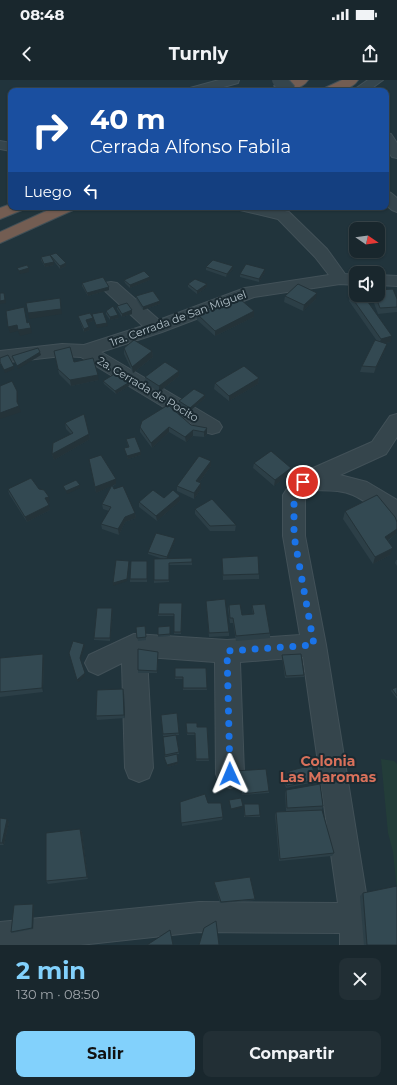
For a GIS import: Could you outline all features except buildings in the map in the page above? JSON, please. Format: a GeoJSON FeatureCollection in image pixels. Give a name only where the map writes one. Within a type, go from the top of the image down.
{"type":"FeatureCollection","features":[{"type":"Feature","properties":{"kind":"highway"},"geometry":{"type":"LineString","coordinates":[[285,88],[302,80]]}},
{"type":"Feature","properties":{"kind":"highway"},"geometry":{"type":"LineString","coordinates":[[336,88],[352,80]]}},
{"type":"Feature","properties":{"kind":"highway"},"geometry":{"type":"LineString","coordinates":[[0,214],[10,210]]}},
{"type":"Feature","properties":{"kind":"highway"},"geometry":{"type":"LineString","coordinates":[[0,238],[61,210]]}},
{"type":"Feature","properties":{"kind":"street"},"geometry":{"type":"LineString","coordinates":[[205,88],[233,80]]}},
{"type":"Feature","properties":{"kind":"street"},"geometry":{"type":"LineString","coordinates":[[279,80],[286,88]]}},
{"type":"Feature","properties":{"kind":"street"},"geometry":{"type":"LineString","coordinates":[[365,88],[378,80]]}},
{"type":"Feature","properties":{"kind":"street"},"geometry":{"type":"LineString","coordinates":[[389,142],[397,154]]}},
{"type":"Feature","properties":{"kind":"street"},"geometry":{"type":"LineString","coordinates":[[389,199],[397,207]]}},
{"type":"Feature","properties":{"kind":"street"},"geometry":{"type":"LineString","coordinates":[[259,210],[283,215],[348,279]]}},
{"type":"Feature","properties":{"kind":"street","name":"1ra. Cerrada de San Miguel"},"geometry":{"type":"LineString","coordinates":[[0,357],[62,350],[85,351],[156,328],[251,292],[348,279]]}},
{"type":"Feature","properties":{"kind":"street"},"geometry":{"type":"LineString","coordinates":[[385,280],[397,281]]}},
{"type":"Feature","properties":{"kind":"street"},"geometry":{"type":"LineString","coordinates":[[111,287],[156,328]]}},
{"type":"Feature","properties":{"kind":"street","name":"2a. Cerrada de Pocito"},"geometry":{"type":"LineString","coordinates":[[85,351],[212,427]]}},
{"type":"Feature","properties":{"kind":"street"},"geometry":{"type":"LineString","coordinates":[[0,938],[199,917],[356,932],[314,645],[294,536],[294,495],[303,482],[379,448],[397,421]]}},
{"type":"Feature","properties":{"kind":"street"},"geometry":{"type":"LineString","coordinates":[[303,482],[336,482],[359,488],[397,511]]}},
{"type":"Feature","properties":{"kind":"street"},"geometry":{"type":"LineString","coordinates":[[98,663],[134,645],[227,651],[314,645]]}},
{"type":"Feature","properties":{"kind":"street"},"geometry":{"type":"LineString","coordinates":[[134,645],[139,768]]}},
{"type":"Feature","properties":{"kind":"street"},"geometry":{"type":"LineString","coordinates":[[227,651],[230,774]]}},
{"type":"Feature","properties":{"kind":"green space"},"geometry":{"type":"Polygon","coordinates":[[[381,759],[394,761],[397,764],[397,891],[393,852],[388,833],[381,759]]]}},
{"type":"Feature","properties":{"kind":"district","name":"Colonia Las Maromas"},"geometry":{"type":"Point","coordinates":[328,770]}},
{"type":"Feature","properties":{"kind":"route"},"geometry":{"type":"LineString","coordinates":[[230,774],[227,651],[314,645],[294,536],[294,495],[303,482]]}}]}
